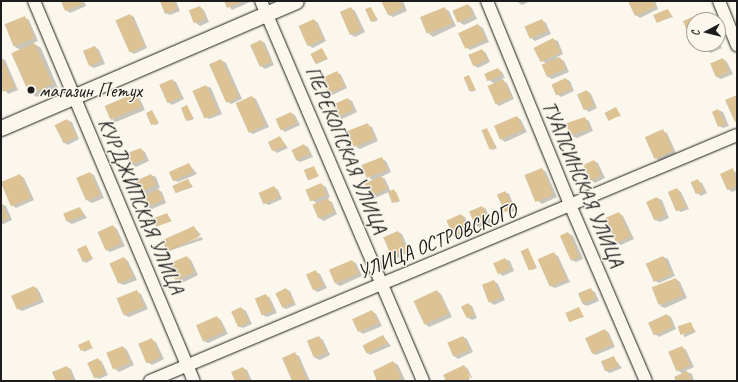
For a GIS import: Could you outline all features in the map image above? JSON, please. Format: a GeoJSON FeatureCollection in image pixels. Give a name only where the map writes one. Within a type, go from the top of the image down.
{"type":"FeatureCollection","features":[{"type":"Feature","properties":{"kind":"street","name":"КУРДЖИПСКАЯ УЛИЦА"},"geometry":{"type":"LineString","coordinates":[[34,1],[194,381]]}},
{"type":"Feature","properties":{"kind":"street"},"geometry":{"type":"LineString","coordinates":[[1,128],[75,97],[264,7],[296,1]]}},
{"type":"Feature","properties":{"kind":"street","name":"ТУАПСИНСКАЯ УЛИЦА"},"geometry":{"type":"LineString","coordinates":[[487,1],[570,207],[646,381]]}},
{"type":"Feature","properties":{"kind":"street"},"geometry":{"type":"LineString","coordinates":[[719,1],[737,45]]}},
{"type":"Feature","properties":{"kind":"street","name":"ПЕРЕКОПСКАЯ УЛИЦА"},"geometry":{"type":"LineString","coordinates":[[264,7],[423,381]]}},
{"type":"Feature","properties":{"kind":"street","name":"УЛИЦА ОСТРОВСКОГО"},"geometry":{"type":"LineString","coordinates":[[150,381],[570,207],[737,135]]}},
{"type":"Feature","properties":{"kind":"building"},"geometry":{"type":"Polygon","coordinates":[[[61,1],[81,1],[82,4],[65,11],[61,1]]]}},
{"type":"Feature","properties":{"kind":"building"},"geometry":{"type":"Polygon","coordinates":[[[160,1],[173,1],[177,8],[165,14],[160,1]]]}},
{"type":"Feature","properties":{"kind":"building"},"geometry":{"type":"Polygon","coordinates":[[[224,1],[243,1],[227,8],[224,1]]]}},
{"type":"Feature","properties":{"kind":"building"},"geometry":{"type":"Polygon","coordinates":[[[381,1],[400,1],[403,8],[388,15],[381,1]]]}},
{"type":"Feature","properties":{"kind":"building"},"geometry":{"type":"Polygon","coordinates":[[[628,1],[652,1],[655,7],[635,16],[628,1]]]}},
{"type":"Feature","properties":{"kind":"building"},"geometry":{"type":"Polygon","coordinates":[[[468,4],[473,16],[457,23],[452,11],[468,4]]]}},
{"type":"Feature","properties":{"kind":"building"},"geometry":{"type":"Polygon","coordinates":[[[200,6],[205,19],[194,23],[189,10],[200,6]]]}},
{"type":"Feature","properties":{"kind":"building"},"geometry":{"type":"Polygon","coordinates":[[[351,7],[361,30],[350,35],[340,12],[351,7]]]}},
{"type":"Feature","properties":{"kind":"building"},"geometry":{"type":"Polygon","coordinates":[[[371,7],[376,19],[371,22],[365,9],[371,7]]]}},
{"type":"Feature","properties":{"kind":"building"},"geometry":{"type":"Polygon","coordinates":[[[445,7],[452,24],[427,34],[420,17],[445,7]]]}},
{"type":"Feature","properties":{"kind":"building"},"geometry":{"type":"Polygon","coordinates":[[[668,9],[671,16],[657,23],[653,15],[668,9]]]}},
{"type":"Feature","properties":{"kind":"building"},"geometry":{"type":"Polygon","coordinates":[[[130,14],[144,46],[130,52],[115,21],[130,14]]]}},
{"type":"Feature","properties":{"kind":"building"},"geometry":{"type":"Polygon","coordinates":[[[25,16],[34,38],[14,46],[5,24],[25,16]]]}},
{"type":"Feature","properties":{"kind":"building"},"geometry":{"type":"Polygon","coordinates":[[[314,19],[323,39],[307,46],[298,26],[314,19]]]}},
{"type":"Feature","properties":{"kind":"building"},"geometry":{"type":"Polygon","coordinates":[[[542,19],[547,31],[530,38],[525,26],[542,19]]]}},
{"type":"Feature","properties":{"kind":"building"},"geometry":{"type":"Polygon","coordinates":[[[686,20],[686,29],[683,21],[686,20]]]}},
{"type":"Feature","properties":{"kind":"building"},"geometry":{"type":"Polygon","coordinates":[[[478,24],[485,39],[465,49],[458,33],[478,24]]]}},
{"type":"Feature","properties":{"kind":"building"},"geometry":{"type":"Polygon","coordinates":[[[553,38],[560,52],[541,62],[533,48],[553,38]]]}},
{"type":"Feature","properties":{"kind":"building"},"geometry":{"type":"Polygon","coordinates":[[[261,40],[271,62],[260,67],[250,45],[261,40]]]}},
{"type":"Feature","properties":{"kind":"building"},"geometry":{"type":"Polygon","coordinates":[[[34,43],[52,84],[29,94],[11,53],[34,43]]]}},
{"type":"Feature","properties":{"kind":"building"},"geometry":{"type":"Polygon","coordinates":[[[95,46],[101,61],[89,66],[83,51],[95,46]]]}},
{"type":"Feature","properties":{"kind":"building"},"geometry":{"type":"Polygon","coordinates":[[[322,48],[327,58],[315,64],[310,54],[322,48]]]}},
{"type":"Feature","properties":{"kind":"building"},"geometry":{"type":"Polygon","coordinates":[[[482,49],[487,60],[473,66],[468,55],[482,49]]]}},
{"type":"Feature","properties":{"kind":"building"},"geometry":{"type":"Polygon","coordinates":[[[1,57],[14,87],[3,92],[1,87],[1,57]]]}},
{"type":"Feature","properties":{"kind":"building"},"geometry":{"type":"Polygon","coordinates":[[[560,57],[565,69],[547,77],[542,65],[560,57]]]}},
{"type":"Feature","properties":{"kind":"building"},"geometry":{"type":"Polygon","coordinates":[[[723,58],[729,72],[716,77],[710,63],[723,58]]]}},
{"type":"Feature","properties":{"kind":"building"},"geometry":{"type":"Polygon","coordinates":[[[221,59],[238,97],[226,103],[209,64],[221,59]]]}},
{"type":"Feature","properties":{"kind":"building"},"geometry":{"type":"Polygon","coordinates":[[[498,68],[501,75],[487,81],[484,74],[498,68]]]}},
{"type":"Feature","properties":{"kind":"building"},"geometry":{"type":"Polygon","coordinates":[[[337,71],[344,86],[329,94],[322,78],[337,71]]]}},
{"type":"Feature","properties":{"kind":"building"},"geometry":{"type":"Polygon","coordinates":[[[469,75],[475,89],[469,91],[463,77],[469,75]]]}},
{"type":"Feature","properties":{"kind":"building"},"geometry":{"type":"Polygon","coordinates":[[[566,78],[571,89],[556,95],[551,85],[566,78]]]}},
{"type":"Feature","properties":{"kind":"building"},"geometry":{"type":"Polygon","coordinates":[[[172,79],[180,97],[167,103],[159,85],[172,79]]]}},
{"type":"Feature","properties":{"kind":"building"},"geometry":{"type":"Polygon","coordinates":[[[503,79],[511,97],[496,104],[487,86],[503,79]]]}},
{"type":"Feature","properties":{"kind":"building"},"geometry":{"type":"Polygon","coordinates":[[[206,85],[218,112],[204,119],[192,91],[206,85]]]}},
{"type":"Feature","properties":{"kind":"building"},"geometry":{"type":"Polygon","coordinates":[[[587,90],[594,106],[584,110],[577,94],[587,90]]]}},
{"type":"Feature","properties":{"kind":"building"},"geometry":{"type":"Polygon","coordinates":[[[135,93],[141,107],[110,120],[105,106],[135,93]]]}},
{"type":"Feature","properties":{"kind":"building"},"geometry":{"type":"Polygon","coordinates":[[[737,95],[737,121],[735,122],[725,100],[737,95]]]}},
{"type":"Feature","properties":{"kind":"building"},"geometry":{"type":"Polygon","coordinates":[[[252,96],[265,125],[249,133],[236,103],[252,96]]]}},
{"type":"Feature","properties":{"kind":"building"},"geometry":{"type":"Polygon","coordinates":[[[348,98],[353,110],[337,117],[332,105],[348,98]]]}},
{"type":"Feature","properties":{"kind":"building"},"geometry":{"type":"Polygon","coordinates":[[[187,105],[193,118],[186,121],[181,108],[187,105]]]}},
{"type":"Feature","properties":{"kind":"building"},"geometry":{"type":"Polygon","coordinates":[[[616,107],[620,115],[609,121],[604,113],[616,107]]]}},
{"type":"Feature","properties":{"kind":"building"},"geometry":{"type":"Polygon","coordinates":[[[718,109],[725,124],[718,127],[712,112],[718,109]]]}},
{"type":"Feature","properties":{"kind":"building"},"geometry":{"type":"Polygon","coordinates":[[[152,110],[158,123],[151,125],[146,113],[152,110]]]}},
{"type":"Feature","properties":{"kind":"building"},"geometry":{"type":"Polygon","coordinates":[[[291,112],[296,123],[280,130],[275,119],[291,112]]]}},
{"type":"Feature","properties":{"kind":"building"},"geometry":{"type":"Polygon","coordinates":[[[517,116],[523,130],[500,140],[494,126],[517,116]]]}},
{"type":"Feature","properties":{"kind":"building"},"geometry":{"type":"Polygon","coordinates":[[[585,117],[589,129],[570,136],[566,123],[585,117]]]}},
{"type":"Feature","properties":{"kind":"building"},"geometry":{"type":"Polygon","coordinates":[[[67,119],[76,137],[64,143],[55,125],[67,119]]]}},
{"type":"Feature","properties":{"kind":"building"},"geometry":{"type":"Polygon","coordinates":[[[368,123],[374,139],[354,147],[347,131],[368,123]]]}},
{"type":"Feature","properties":{"kind":"building"},"geometry":{"type":"Polygon","coordinates":[[[487,128],[495,147],[490,150],[481,130],[487,128]]]}},
{"type":"Feature","properties":{"kind":"building"},"geometry":{"type":"Polygon","coordinates":[[[663,129],[673,151],[654,159],[645,137],[663,129]]]}},
{"type":"Feature","properties":{"kind":"building"},"geometry":{"type":"Polygon","coordinates":[[[280,136],[285,146],[272,151],[268,142],[280,136]]]}},
{"type":"Feature","properties":{"kind":"building"},"geometry":{"type":"Polygon","coordinates":[[[304,144],[309,154],[297,160],[292,150],[304,144]]]}},
{"type":"Feature","properties":{"kind":"building"},"geometry":{"type":"Polygon","coordinates":[[[141,148],[145,159],[130,165],[126,153],[141,148]]]}},
{"type":"Feature","properties":{"kind":"building"},"geometry":{"type":"Polygon","coordinates":[[[382,157],[387,170],[366,178],[361,165],[382,157]]]}},
{"type":"Feature","properties":{"kind":"building"},"geometry":{"type":"Polygon","coordinates":[[[594,160],[601,176],[590,180],[583,165],[594,160]]]}},
{"type":"Feature","properties":{"kind":"building"},"geometry":{"type":"Polygon","coordinates":[[[189,163],[193,172],[173,181],[169,172],[189,163]]]}},
{"type":"Feature","properties":{"kind":"building"},"geometry":{"type":"Polygon","coordinates":[[[314,166],[318,176],[308,180],[304,170],[314,166]]]}},
{"type":"Feature","properties":{"kind":"building"},"geometry":{"type":"Polygon","coordinates":[[[542,168],[553,195],[535,202],[524,175],[542,168]]]}},
{"type":"Feature","properties":{"kind":"building"},"geometry":{"type":"Polygon","coordinates":[[[733,168],[737,186],[727,190],[720,174],[733,168]]]}},
{"type":"Feature","properties":{"kind":"building"},"geometry":{"type":"Polygon","coordinates":[[[90,172],[100,195],[86,201],[76,178],[90,172]]]}},
{"type":"Feature","properties":{"kind":"building"},"geometry":{"type":"Polygon","coordinates":[[[20,174],[30,198],[11,206],[1,182],[20,174]]]}},
{"type":"Feature","properties":{"kind":"building"},"geometry":{"type":"Polygon","coordinates":[[[151,174],[156,185],[140,192],[135,181],[151,174]]]}},
{"type":"Feature","properties":{"kind":"building"},"geometry":{"type":"Polygon","coordinates":[[[381,176],[387,189],[371,196],[365,184],[381,176]]]}},
{"type":"Feature","properties":{"kind":"building"},"geometry":{"type":"Polygon","coordinates":[[[188,179],[191,186],[175,193],[172,186],[188,179]]]}},
{"type":"Feature","properties":{"kind":"building"},"geometry":{"type":"Polygon","coordinates":[[[698,179],[703,191],[696,194],[691,182],[698,179]]]}},
{"type":"Feature","properties":{"kind":"building"},"geometry":{"type":"Polygon","coordinates":[[[321,183],[326,195],[310,202],[305,190],[321,183]]]}},
{"type":"Feature","properties":{"kind":"building"},"geometry":{"type":"Polygon","coordinates":[[[274,186],[279,197],[263,204],[258,193],[274,186]]]}},
{"type":"Feature","properties":{"kind":"building"},"geometry":{"type":"Polygon","coordinates":[[[677,188],[685,207],[676,211],[668,192],[677,188]]]}},
{"type":"Feature","properties":{"kind":"building"},"geometry":{"type":"Polygon","coordinates":[[[158,189],[163,200],[147,207],[142,196],[158,189]]]}},
{"type":"Feature","properties":{"kind":"building"},"geometry":{"type":"Polygon","coordinates":[[[394,189],[399,200],[392,203],[388,192],[394,189]]]}},
{"type":"Feature","properties":{"kind":"building"},"geometry":{"type":"Polygon","coordinates":[[[505,191],[513,208],[505,212],[497,195],[505,191]]]}},
{"type":"Feature","properties":{"kind":"building"},"geometry":{"type":"Polygon","coordinates":[[[657,197],[665,215],[654,220],[646,202],[657,197]]]}},
{"type":"Feature","properties":{"kind":"building"},"geometry":{"type":"Polygon","coordinates":[[[328,198],[334,212],[318,218],[312,205],[328,198]]]}},
{"type":"Feature","properties":{"kind":"building"},"geometry":{"type":"Polygon","coordinates":[[[1,202],[8,218],[1,221],[1,202]]]}},
{"type":"Feature","properties":{"kind":"building"},"geometry":{"type":"Polygon","coordinates":[[[482,206],[488,220],[475,225],[469,211],[482,206]]]}},
{"type":"Feature","properties":{"kind":"building"},"geometry":{"type":"Polygon","coordinates":[[[80,207],[83,215],[66,222],[63,213],[80,207]]]}},
{"type":"Feature","properties":{"kind":"building"},"geometry":{"type":"Polygon","coordinates":[[[619,212],[630,237],[616,243],[605,218],[619,212]]]}},
{"type":"Feature","properties":{"kind":"building"},"geometry":{"type":"Polygon","coordinates":[[[167,213],[170,221],[156,227],[153,218],[167,213]]]}},
{"type":"Feature","properties":{"kind":"building"},"geometry":{"type":"Polygon","coordinates":[[[461,214],[468,230],[453,236],[446,221],[461,214]]]}},
{"type":"Feature","properties":{"kind":"building"},"geometry":{"type":"Polygon","coordinates":[[[113,225],[121,243],[106,250],[97,232],[113,225]]]}},
{"type":"Feature","properties":{"kind":"building"},"geometry":{"type":"Polygon","coordinates":[[[194,226],[199,237],[167,251],[162,240],[194,226]]]}},
{"type":"Feature","properties":{"kind":"building"},"geometry":{"type":"Polygon","coordinates":[[[398,231],[406,250],[391,257],[383,237],[398,231]]]}},
{"type":"Feature","properties":{"kind":"building"},"geometry":{"type":"Polygon","coordinates":[[[568,232],[579,257],[571,260],[560,236],[568,232]]]}},
{"type":"Feature","properties":{"kind":"building"},"geometry":{"type":"Polygon","coordinates":[[[86,245],[92,258],[83,262],[77,249],[86,245]]]}},
{"type":"Feature","properties":{"kind":"building"},"geometry":{"type":"Polygon","coordinates":[[[528,248],[536,267],[529,270],[521,251],[528,248]]]}},
{"type":"Feature","properties":{"kind":"building"},"geometry":{"type":"Polygon","coordinates":[[[554,252],[566,279],[550,287],[538,259],[554,252]]]}},
{"type":"Feature","properties":{"kind":"building"},"geometry":{"type":"Polygon","coordinates":[[[187,256],[194,273],[175,280],[168,263],[187,256]]]}},
{"type":"Feature","properties":{"kind":"building"},"geometry":{"type":"Polygon","coordinates":[[[663,256],[671,274],[654,282],[646,264],[663,256]]]}},
{"type":"Feature","properties":{"kind":"building"},"geometry":{"type":"Polygon","coordinates":[[[124,257],[133,277],[118,284],[109,264],[124,257]]]}},
{"type":"Feature","properties":{"kind":"building"},"geometry":{"type":"Polygon","coordinates":[[[505,258],[510,269],[498,274],[493,263],[505,258]]]}},
{"type":"Feature","properties":{"kind":"building"},"geometry":{"type":"Polygon","coordinates":[[[352,260],[358,274],[335,284],[329,270],[352,260]]]}},
{"type":"Feature","properties":{"kind":"building"},"geometry":{"type":"Polygon","coordinates":[[[316,270],[323,286],[313,290],[306,274],[316,270]]]}},
{"type":"Feature","properties":{"kind":"building"},"geometry":{"type":"Polygon","coordinates":[[[676,278],[683,296],[659,305],[652,287],[676,278]]]}},
{"type":"Feature","properties":{"kind":"building"},"geometry":{"type":"Polygon","coordinates":[[[494,280],[501,298],[489,302],[482,285],[494,280]]]}},
{"type":"Feature","properties":{"kind":"building"},"geometry":{"type":"Polygon","coordinates":[[[34,286],[40,300],[17,310],[11,296],[34,286]]]}},
{"type":"Feature","properties":{"kind":"building"},"geometry":{"type":"Polygon","coordinates":[[[286,288],[293,302],[283,308],[275,293],[286,288]]]}},
{"type":"Feature","properties":{"kind":"building"},"geometry":{"type":"Polygon","coordinates":[[[591,288],[595,298],[582,303],[578,293],[591,288]]]}},
{"type":"Feature","properties":{"kind":"building"},"geometry":{"type":"Polygon","coordinates":[[[137,290],[144,307],[123,315],[117,298],[137,290]]]}},
{"type":"Feature","properties":{"kind":"building"},"geometry":{"type":"Polygon","coordinates":[[[437,290],[448,314],[424,325],[413,301],[437,290]]]}},
{"type":"Feature","properties":{"kind":"building"},"geometry":{"type":"Polygon","coordinates":[[[266,294],[273,311],[262,315],[255,298],[266,294]]]}},
{"type":"Feature","properties":{"kind":"building"},"geometry":{"type":"Polygon","coordinates":[[[468,303],[474,315],[467,318],[461,307],[468,303]]]}},
{"type":"Feature","properties":{"kind":"building"},"geometry":{"type":"Polygon","coordinates":[[[241,307],[248,322],[238,327],[231,312],[241,307]]]}},
{"type":"Feature","properties":{"kind":"building"},"geometry":{"type":"Polygon","coordinates":[[[579,307],[583,316],[569,322],[565,313],[579,307]]]}},
{"type":"Feature","properties":{"kind":"building"},"geometry":{"type":"Polygon","coordinates":[[[372,310],[378,323],[358,332],[352,319],[372,310]]]}},
{"type":"Feature","properties":{"kind":"building"},"geometry":{"type":"Polygon","coordinates":[[[667,314],[673,327],[654,336],[648,323],[667,314]]]}},
{"type":"Feature","properties":{"kind":"building"},"geometry":{"type":"Polygon","coordinates":[[[217,316],[224,332],[203,341],[196,325],[217,316]]]}},
{"type":"Feature","properties":{"kind":"building"},"geometry":{"type":"Polygon","coordinates":[[[691,322],[694,331],[680,335],[678,326],[691,322]]]}},
{"type":"Feature","properties":{"kind":"building"},"geometry":{"type":"Polygon","coordinates":[[[605,329],[612,344],[592,354],[585,338],[605,329]]]}},
{"type":"Feature","properties":{"kind":"building"},"geometry":{"type":"Polygon","coordinates":[[[383,335],[387,343],[367,353],[363,345],[383,335]]]}},
{"type":"Feature","properties":{"kind":"building"},"geometry":{"type":"Polygon","coordinates":[[[319,336],[326,353],[314,358],[307,341],[319,336]]]}},
{"type":"Feature","properties":{"kind":"building"},"geometry":{"type":"Polygon","coordinates":[[[463,336],[469,350],[453,356],[447,343],[463,336]]]}},
{"type":"Feature","properties":{"kind":"building"},"geometry":{"type":"Polygon","coordinates":[[[152,338],[160,357],[146,363],[138,344],[152,338]]]}},
{"type":"Feature","properties":{"kind":"building"},"geometry":{"type":"Polygon","coordinates":[[[89,340],[92,347],[81,351],[78,345],[89,340]]]}},
{"type":"Feature","properties":{"kind":"building"},"geometry":{"type":"Polygon","coordinates":[[[123,346],[130,363],[113,369],[106,353],[123,346]]]}},
{"type":"Feature","properties":{"kind":"building"},"geometry":{"type":"Polygon","coordinates":[[[682,346],[690,365],[676,371],[668,352],[682,346]]]}},
{"type":"Feature","properties":{"kind":"building"},"geometry":{"type":"Polygon","coordinates":[[[295,352],[307,381],[292,381],[282,358],[295,352]]]}},
{"type":"Feature","properties":{"kind":"building"},"geometry":{"type":"Polygon","coordinates":[[[614,356],[618,366],[605,371],[601,361],[614,356]]]}},
{"type":"Feature","properties":{"kind":"building"},"geometry":{"type":"Polygon","coordinates":[[[98,358],[105,373],[94,378],[87,363],[98,358]]]}},
{"type":"Feature","properties":{"kind":"building"},"geometry":{"type":"Polygon","coordinates":[[[393,361],[401,378],[394,381],[377,381],[373,371],[393,361]]]}},
{"type":"Feature","properties":{"kind":"building"},"geometry":{"type":"Polygon","coordinates":[[[464,365],[470,378],[463,381],[446,381],[443,375],[464,365]]]}},
{"type":"Feature","properties":{"kind":"building"},"geometry":{"type":"Polygon","coordinates":[[[67,366],[73,381],[56,381],[52,372],[67,366]]]}},
{"type":"Feature","properties":{"kind":"building"},"geometry":{"type":"Polygon","coordinates":[[[243,367],[249,381],[235,381],[231,372],[243,367]]]}},
{"type":"Feature","properties":{"kind":"building"},"geometry":{"type":"Polygon","coordinates":[[[687,371],[691,379],[676,381],[674,377],[687,371]]]}},
{"type":"Feature","properties":{"kind":"place","name":"магазин Петух"},"geometry":{"type":"Point","coordinates":[31,90]}}]}
